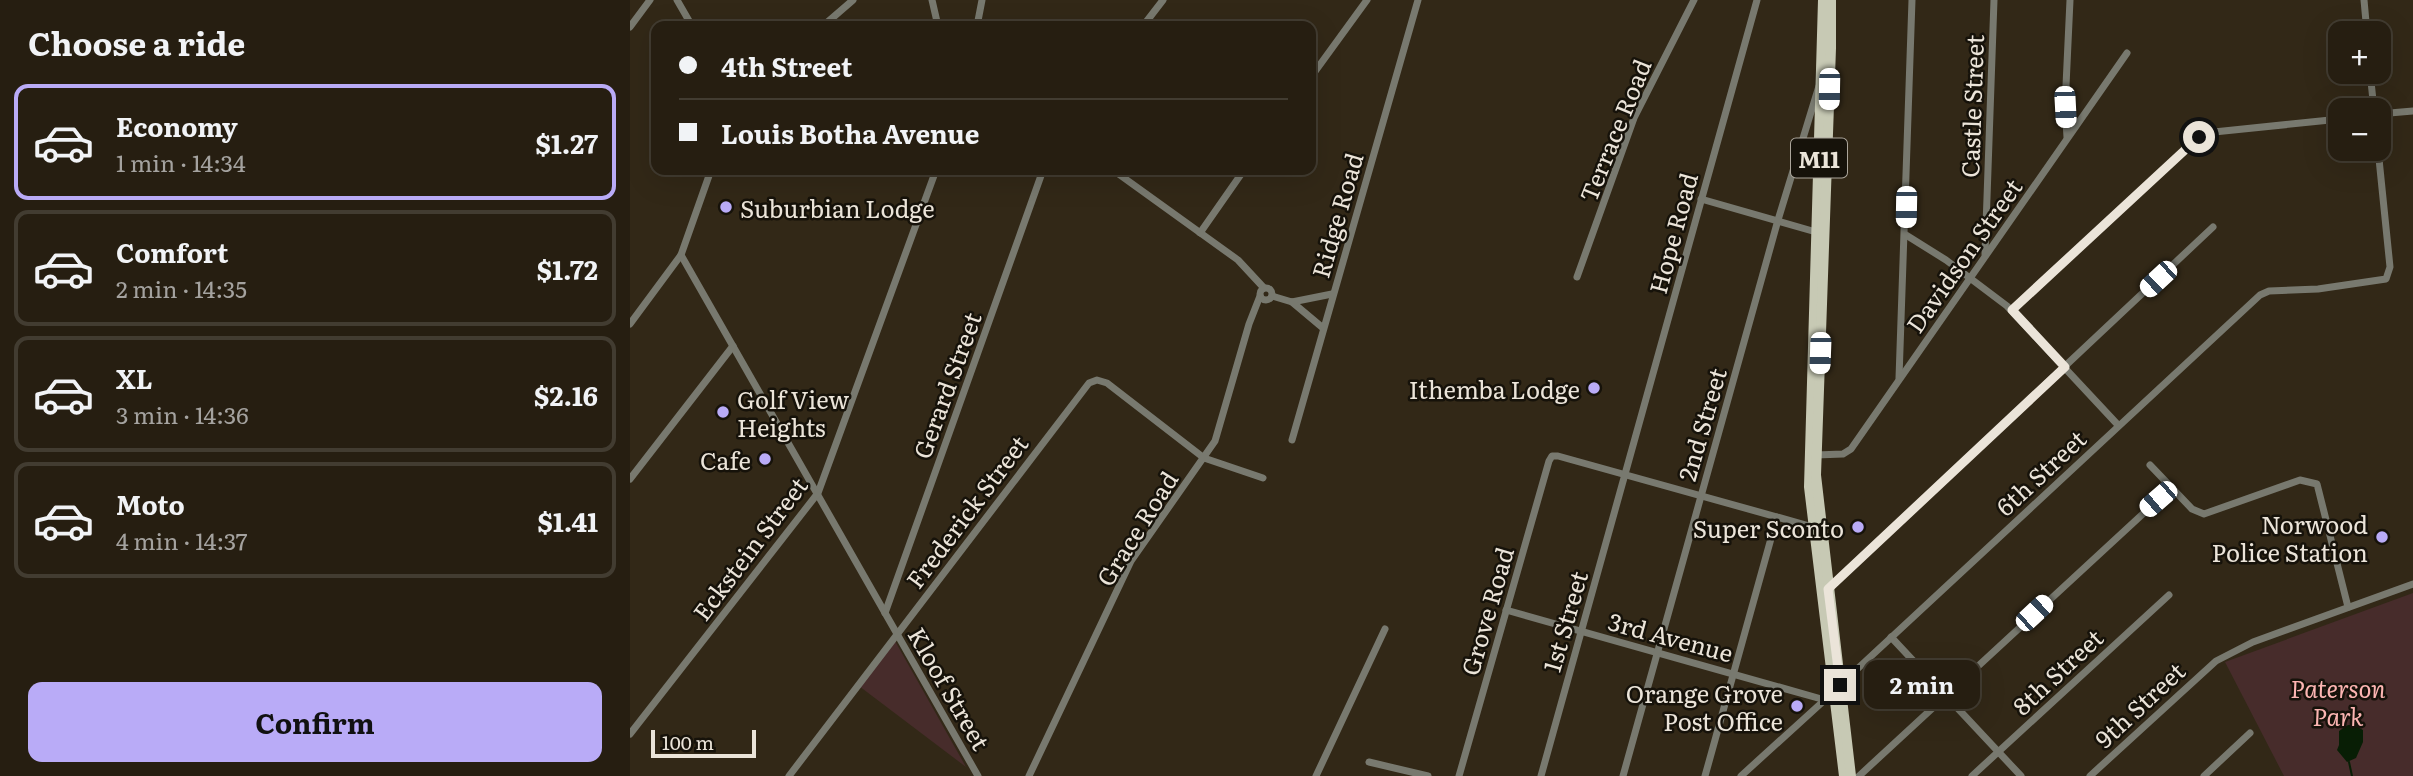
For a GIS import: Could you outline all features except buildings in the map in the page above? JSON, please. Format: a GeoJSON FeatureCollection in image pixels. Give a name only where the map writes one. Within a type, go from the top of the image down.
{"type":"FeatureCollection","features":[{"type":"Feature","properties":{"kind":"main road","name":"M11"},"geometry":{"type":"LineString","coordinates":[[1822,0],[1809,475],[1844,776]]}},
{"type":"Feature","properties":{"kind":"main road","name":"M11"},"geometry":{"type":"LineString","coordinates":[[1831,0],[1816,455],[1828,589],[1833,692],[1851,776]]}},
{"type":"Feature","properties":{"kind":"street"},"geometry":{"type":"LineString","coordinates":[[630,27],[650,0]]}},
{"type":"Feature","properties":{"kind":"street"},"geometry":{"type":"LineString","coordinates":[[677,0],[689,21]]}},
{"type":"Feature","properties":{"kind":"street"},"geometry":{"type":"LineString","coordinates":[[828,21],[853,0]]}},
{"type":"Feature","properties":{"kind":"street"},"geometry":{"type":"LineString","coordinates":[[932,0],[937,21]]}},
{"type":"Feature","properties":{"kind":"street"},"geometry":{"type":"LineString","coordinates":[[977,21],[982,0]]}},
{"type":"Feature","properties":{"kind":"street"},"geometry":{"type":"LineString","coordinates":[[1147,21],[1163,0]]}},
{"type":"Feature","properties":{"kind":"street"},"geometry":{"type":"LineString","coordinates":[[1316,70],[1367,0]]}},
{"type":"Feature","properties":{"kind":"street","name":"Ridge Road"},"geometry":{"type":"LineString","coordinates":[[1292,440],[1418,0]]}},
{"type":"Feature","properties":{"kind":"street","name":"Terrace Road"},"geometry":{"type":"LineString","coordinates":[[1577,277],[1634,118],[1694,0]]}},
{"type":"Feature","properties":{"kind":"street","name":"Hope Road"},"geometry":{"type":"LineString","coordinates":[[1625,476],[1758,0]]}},
{"type":"Feature","properties":{"kind":"street"},"geometry":{"type":"LineString","coordinates":[[1899,379],[1912,0]]}},
{"type":"Feature","properties":{"kind":"street","name":"Castle Street"},"geometry":{"type":"LineString","coordinates":[[1985,255],[1994,0]]}},
{"type":"Feature","properties":{"kind":"street"},"geometry":{"type":"LineString","coordinates":[[2067,138],[2065,107],[2070,0]]}},
{"type":"Feature","properties":{"kind":"street"},"geometry":{"type":"LineString","coordinates":[[2364,0],[2366,21]]}},
{"type":"Feature","properties":{"kind":"street","name":"Davidson Street"},"geometry":{"type":"LineString","coordinates":[[1816,455],[1843,454],[1849,451],[2127,53]]}},
{"type":"Feature","properties":{"kind":"street","name":"2nd Street"},"geometry":{"type":"LineString","coordinates":[[1623,776],[1778,220],[1820,83]]}},
{"type":"Feature","properties":{"kind":"street"},"geometry":{"type":"LineString","coordinates":[[2391,113],[2413,111]]}},
{"type":"Feature","properties":{"kind":"street"},"geometry":{"type":"LineString","coordinates":[[2012,310],[2199,137],[2214,132],[2328,120]]}},
{"type":"Feature","properties":{"kind":"street","name":"6th Street"},"geometry":{"type":"LineString","coordinates":[[1741,776],[2252,301],[2269,291],[2318,289],[2385,279],[2390,267],[2379,161]]}},
{"type":"Feature","properties":{"kind":"street"},"geometry":{"type":"LineString","coordinates":[[630,324],[681,255],[709,175]]}},
{"type":"Feature","properties":{"kind":"street","name":"Eckstein Street"},"geometry":{"type":"LineString","coordinates":[[630,734],[818,493],[934,175]]}},
{"type":"Feature","properties":{"kind":"street","name":"Gerard Street"},"geometry":{"type":"LineString","coordinates":[[885,613],[1041,175]]}},
{"type":"Feature","properties":{"kind":"street"},"geometry":{"type":"LineString","coordinates":[[1120,175],[1241,263],[1262,292],[1272,291],[1272,296],[1292,302],[1323,328]]}},
{"type":"Feature","properties":{"kind":"street"},"geometry":{"type":"LineString","coordinates":[[1200,233],[1241,175]]}},
{"type":"Feature","properties":{"kind":"street"},"geometry":{"type":"LineString","coordinates":[[1701,199],[1816,232]]}},
{"type":"Feature","properties":{"kind":"street"},"geometry":{"type":"LineString","coordinates":[[1828,589],[2213,227]]}},
{"type":"Feature","properties":{"kind":"street"},"geometry":{"type":"LineString","coordinates":[[1906,235],[1970,277],[2012,310],[2118,425]]}},
{"type":"Feature","properties":{"kind":"street","name":"Kloof Street"},"geometry":{"type":"LineString","coordinates":[[681,255],[978,776]]}},
{"type":"Feature","properties":{"kind":"street","name":"Grace Road"},"geometry":{"type":"LineString","coordinates":[[1029,776],[1131,561],[1204,458],[1217,434],[1249,324],[1262,292]]}},
{"type":"Feature","properties":{"kind":"street"},"geometry":{"type":"LineString","coordinates":[[1292,302],[1332,294]]}},
{"type":"Feature","properties":{"kind":"street"},"geometry":{"type":"LineString","coordinates":[[630,479],[733,346]]}},
{"type":"Feature","properties":{"kind":"street","name":"Frederick Street"},"geometry":{"type":"LineString","coordinates":[[789,776],[1091,381],[1107,383],[1204,458]]}},
{"type":"Feature","properties":{"kind":"street","name":"Grove Road"},"geometry":{"type":"LineString","coordinates":[[1459,776],[1550,458],[1558,456],[1625,476]]}},
{"type":"Feature","properties":{"kind":"street"},"geometry":{"type":"LineString","coordinates":[[1204,458],[1263,478]]}},
{"type":"Feature","properties":{"kind":"street"},"geometry":{"type":"LineString","coordinates":[[2150,465],[2192,509],[2204,514],[2300,480],[2316,484],[2348,607]]}},
{"type":"Feature","properties":{"kind":"street"},"geometry":{"type":"LineString","coordinates":[[1625,476],[1813,527]]}},
{"type":"Feature","properties":{"kind":"street","name":"1st Street"},"geometry":{"type":"LineString","coordinates":[[1541,776],[1625,476]]}},
{"type":"Feature","properties":{"kind":"street"},"geometry":{"type":"LineString","coordinates":[[1859,776],[2172,487]]}},
{"type":"Feature","properties":{"kind":"street"},"geometry":{"type":"LineString","coordinates":[[1705,776],[1777,517]]}},
{"type":"Feature","properties":{"kind":"street","name":"9th Street"},"geometry":{"type":"LineString","coordinates":[[2090,776],[2216,661],[2253,642],[2413,584]]}},
{"type":"Feature","properties":{"kind":"street","name":"8th Street"},"geometry":{"type":"LineString","coordinates":[[1972,776],[2169,595]]}},
{"type":"Feature","properties":{"kind":"street","name":"3rd Avenue"},"geometry":{"type":"LineString","coordinates":[[1506,610],[1734,673],[1833,692]]}},
{"type":"Feature","properties":{"kind":"street"},"geometry":{"type":"LineString","coordinates":[[1318,775],[1385,629]]}},
{"type":"Feature","properties":{"kind":"street"},"geometry":{"type":"LineString","coordinates":[[1891,637],[2021,776]]}},
{"type":"Feature","properties":{"kind":"street"},"geometry":{"type":"LineString","coordinates":[[2204,776],[2250,733]]}},
{"type":"Feature","properties":{"kind":"street"},"geometry":{"type":"LineString","coordinates":[[1369,762],[1429,776]]}},
{"type":"Feature","properties":{"kind":"green space","name":"Paterson Park"},"geometry":{"type":"Polygon","coordinates":[[[2413,593],[2413,776],[2284,776],[2225,662],[2413,593]]]}},
{"type":"Feature","properties":{"kind":"green space"},"geometry":{"type":"Polygon","coordinates":[[[895,641],[966,767],[859,686],[895,641]]]}},
{"type":"Feature","properties":{"kind":"shaded area"},"geometry":{"type":"Polygon","coordinates":[[[2348,725],[2363,730],[2363,742],[2356,758],[2347,762],[2337,750],[2339,731],[2348,725]]]}},
{"type":"Feature","properties":{"kind":"waterway"},"geometry":{"type":"LineString","coordinates":[[2349,762],[2352,776]]}},
{"type":"Feature","properties":{"kind":"place","name":"Suburbian Lodge"},"geometry":{"type":"Point","coordinates":[726,207]}},
{"type":"Feature","properties":{"kind":"place","name":"Ithemba Lodge"},"geometry":{"type":"Point","coordinates":[1594,388]}},
{"type":"Feature","properties":{"kind":"place","name":"Golf View Heights"},"geometry":{"type":"Point","coordinates":[723,412]}},
{"type":"Feature","properties":{"kind":"place","name":"Cafe"},"geometry":{"type":"Point","coordinates":[765,459]}},
{"type":"Feature","properties":{"kind":"place","name":"Super Sconto"},"geometry":{"type":"Point","coordinates":[1858,527]}},
{"type":"Feature","properties":{"kind":"place","name":"Norwood Police Station"},"geometry":{"type":"Point","coordinates":[2382,537]}},
{"type":"Feature","properties":{"kind":"place","name":"Orange Grove Post Office"},"geometry":{"type":"Point","coordinates":[1797,706]}},
{"type":"Feature","properties":{"kind":"route"},"geometry":{"type":"LineString","coordinates":[[1840,685],[1828,589],[2065,367],[2012,310],[2199,137]]}}]}
